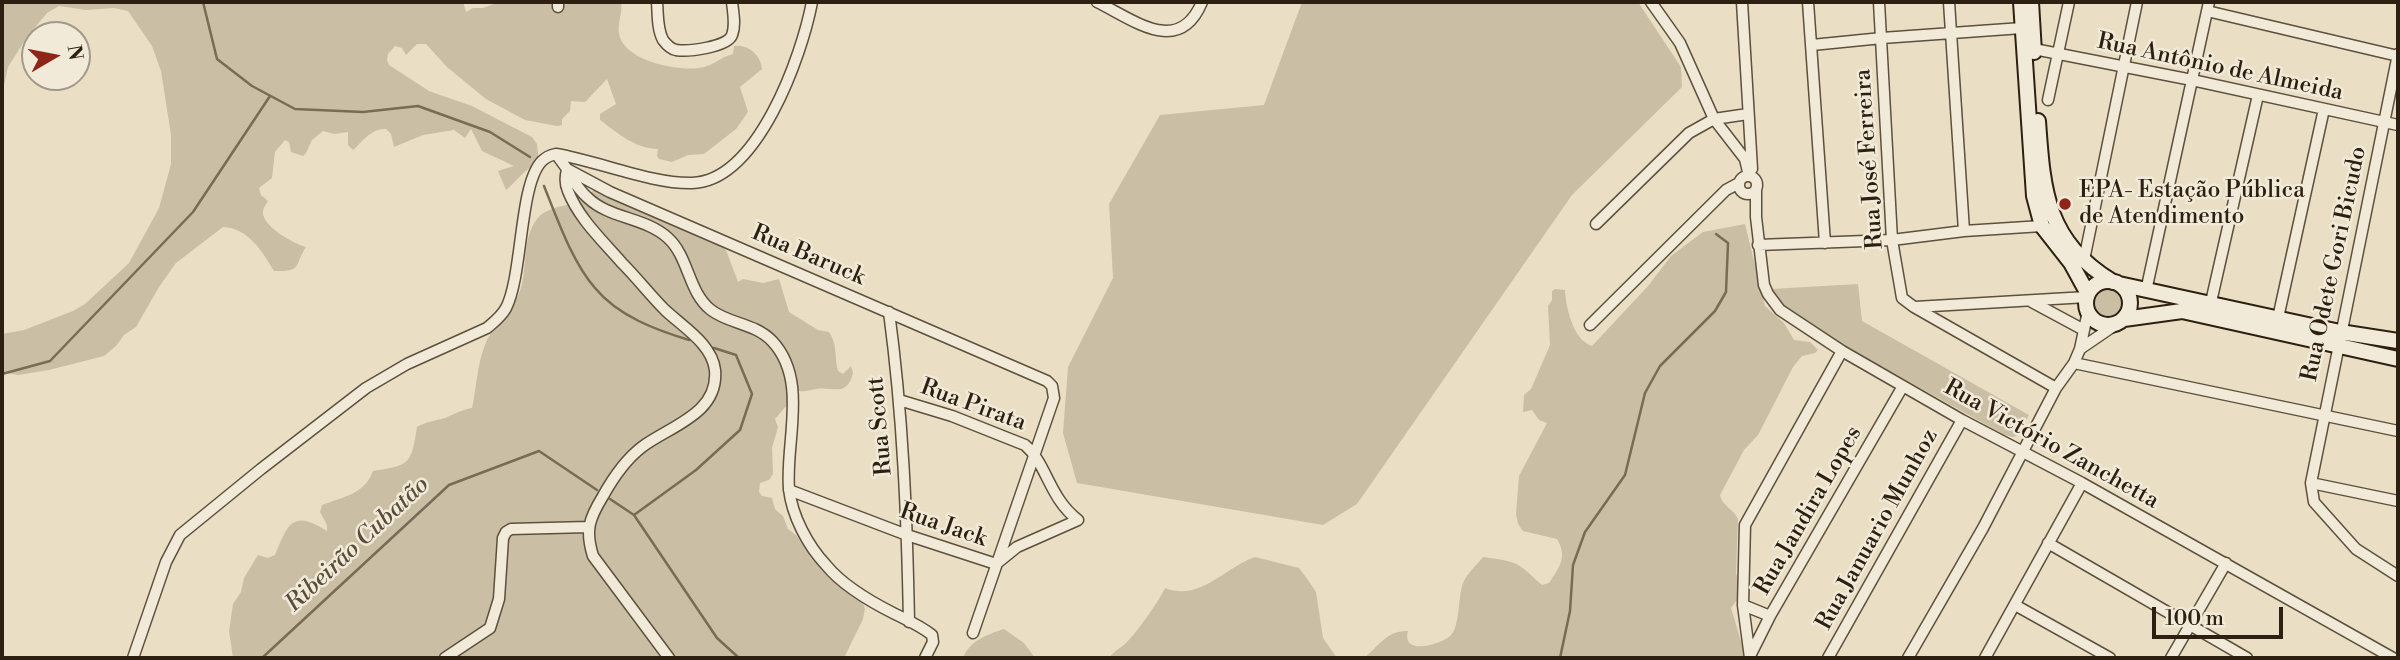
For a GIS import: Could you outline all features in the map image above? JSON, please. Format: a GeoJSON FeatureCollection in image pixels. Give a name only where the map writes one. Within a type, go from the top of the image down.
{"type":"FeatureCollection","features":[{"type":"Feature","properties":{"kind":"street"},"geometry":{"type":"LineString","coordinates":[[657,2],[663,39],[677,50],[720,46],[728,42],[733,34],[734,24],[732,2]]}},
{"type":"Feature","properties":{"kind":"street"},"geometry":{"type":"LineString","coordinates":[[133,658],[166,562],[180,535],[261,468],[366,388],[407,364],[487,328],[498,320],[511,296],[535,172],[541,162],[556,154],[669,181],[695,183],[717,176],[741,156],[775,110],[786,88],[812,2]]}},
{"type":"Feature","properties":{"kind":"street"},"geometry":{"type":"LineString","coordinates":[[1097,2],[1156,31],[1171,33],[1185,27],[1202,2]]}},
{"type":"Feature","properties":{"kind":"street"},"geometry":{"type":"LineString","coordinates":[[1651,2],[1680,43],[1714,119],[1745,159],[1745,183],[1755,217]]}},
{"type":"Feature","properties":{"kind":"street"},"geometry":{"type":"LineString","coordinates":[[1742,2],[1748,114],[1745,183]]}},
{"type":"Feature","properties":{"kind":"street"},"geometry":{"type":"LineString","coordinates":[[1808,2],[1825,243]]}},
{"type":"Feature","properties":{"kind":"street","name":"Rua José Ferreira"},"geometry":{"type":"LineString","coordinates":[[1879,2],[1892,240],[1902,298],[1914,307]]}},
{"type":"Feature","properties":{"kind":"street"},"geometry":{"type":"LineString","coordinates":[[1949,2],[1964,231]]}},
{"type":"Feature","properties":{"kind":"street"},"geometry":{"type":"LineString","coordinates":[[2021,2],[2034,196],[2042,226],[2071,263],[2097,322],[2104,325],[2182,311],[2339,339],[2398,341]]}},
{"type":"Feature","properties":{"kind":"street"},"geometry":{"type":"LineString","coordinates":[[2031,2],[2042,178],[2047,202],[2055,223],[2071,245],[2096,271],[2128,294],[2130,300],[2128,314],[2121,321],[2080,349]]}},
{"type":"Feature","properties":{"kind":"street"},"geometry":{"type":"LineString","coordinates":[[2048,100],[2069,2]]}},
{"type":"Feature","properties":{"kind":"street"},"geometry":{"type":"LineString","coordinates":[[2084,260],[2137,2]]}},
{"type":"Feature","properties":{"kind":"street"},"geometry":{"type":"LineString","coordinates":[[2146,291],[2208,7],[2398,55]]}},
{"type":"Feature","properties":{"kind":"street"},"geometry":{"type":"LineString","coordinates":[[1812,46],[2022,28]]}},
{"type":"Feature","properties":{"kind":"street","name":"Rua Antônio de Almeida"},"geometry":{"type":"LineString","coordinates":[[2034,49],[2398,125]]}},
{"type":"Feature","properties":{"kind":"street","name":"Rua Odete Gori Bicudo"},"geometry":{"type":"LineString","coordinates":[[2311,483],[2398,55]]}},
{"type":"Feature","properties":{"kind":"street"},"geometry":{"type":"LineString","coordinates":[[2211,303],[2258,95]]}},
{"type":"Feature","properties":{"kind":"street"},"geometry":{"type":"LineString","coordinates":[[2278,318],[2324,109]]}},
{"type":"Feature","properties":{"kind":"street"},"geometry":{"type":"LineString","coordinates":[[1596,224],[1689,133],[1714,119],[1748,114]]}},
{"type":"Feature","properties":{"kind":"street","name":"Rua Baruck"},"geometry":{"type":"LineString","coordinates":[[556,154],[567,169],[610,192],[1047,381],[1052,386],[1054,398],[1034,456]]}},
{"type":"Feature","properties":{"kind":"street"},"geometry":{"type":"LineString","coordinates":[[567,169],[583,193],[598,206],[668,237],[676,246],[693,285],[709,309],[761,332],[781,353],[792,390],[789,490],[805,534],[827,567],[869,600],[932,635],[933,642],[925,658]]}},
{"type":"Feature","properties":{"kind":"street"},"geometry":{"type":"LineString","coordinates":[[567,169],[567,189],[590,226],[664,309],[709,353],[715,375],[712,391],[704,405],[693,416],[642,447],[625,463],[593,513],[588,527],[588,540],[593,556],[669,658]]}},
{"type":"Feature","properties":{"kind":"street"},"geometry":{"type":"LineString","coordinates":[[1590,325],[1720,198],[1745,183],[1756,182],[1755,217]]}},
{"type":"Feature","properties":{"kind":"street","name":"Rua Victório Zanchetta"},"geometry":{"type":"LineString","coordinates":[[1755,217],[1764,285],[1780,310],[1842,351],[1962,420],[2082,483],[2393,658]]}},
{"type":"Feature","properties":{"kind":"street"},"geometry":{"type":"LineString","coordinates":[[1758,245],[1892,240],[1964,231],[2042,226]]}},
{"type":"Feature","properties":{"kind":"street"},"geometry":{"type":"LineString","coordinates":[[1908,658],[1983,528],[2056,388],[2074,363],[2088,319],[2088,301],[2101,282],[2278,318],[2398,359]]}},
{"type":"Feature","properties":{"kind":"street"},"geometry":{"type":"LineString","coordinates":[[1914,307],[2088,301]]}},
{"type":"Feature","properties":{"kind":"street"},"geometry":{"type":"LineString","coordinates":[[2032,302],[2084,330]]}},
{"type":"Feature","properties":{"kind":"street"},"geometry":{"type":"LineString","coordinates":[[1914,307],[2056,388]]}},
{"type":"Feature","properties":{"kind":"street","name":"Rua Scott"},"geometry":{"type":"LineString","coordinates":[[889,312],[899,400],[909,622]]}},
{"type":"Feature","properties":{"kind":"street"},"geometry":{"type":"LineString","coordinates":[[1750,657],[1743,605],[1745,525],[1842,351]]}},
{"type":"Feature","properties":{"kind":"street"},"geometry":{"type":"LineString","coordinates":[[2074,363],[2398,431]]}},
{"type":"Feature","properties":{"kind":"street","name":"Rua Jandira Lopes"},"geometry":{"type":"LineString","coordinates":[[1750,657],[1770,616],[1903,386]]}},
{"type":"Feature","properties":{"kind":"street","name":"Rua Pirata"},"geometry":{"type":"LineString","coordinates":[[899,400],[952,416],[1025,444],[1060,503],[1078,520]]}},
{"type":"Feature","properties":{"kind":"street","name":"Rua Januario Munhoz"},"geometry":{"type":"LineString","coordinates":[[1828,658],[1962,420]]}},
{"type":"Feature","properties":{"kind":"street"},"geometry":{"type":"LineString","coordinates":[[973,633],[1034,456]]}},
{"type":"Feature","properties":{"kind":"street"},"geometry":{"type":"LineString","coordinates":[[1985,658],[2082,483]]}},
{"type":"Feature","properties":{"kind":"street"},"geometry":{"type":"LineString","coordinates":[[2398,501],[2311,483],[2314,502],[2356,549],[2398,573]]}},
{"type":"Feature","properties":{"kind":"street","name":"Rua Jack"},"geometry":{"type":"LineString","coordinates":[[789,490],[907,535],[996,564],[1017,547],[1078,520]]}},
{"type":"Feature","properties":{"kind":"street"},"geometry":{"type":"LineString","coordinates":[[445,658],[490,628],[499,599],[503,538],[506,532],[511,529],[588,527]]}},
{"type":"Feature","properties":{"kind":"street"},"geometry":{"type":"LineString","coordinates":[[2048,543],[2247,658]]}},
{"type":"Feature","properties":{"kind":"street"},"geometry":{"type":"LineString","coordinates":[[2171,658],[2226,563]]}},
{"type":"Feature","properties":{"kind":"street"},"geometry":{"type":"LineString","coordinates":[[1743,605],[1770,616]]}},
{"type":"Feature","properties":{"kind":"street"},"geometry":{"type":"LineString","coordinates":[[2015,605],[2110,658]]}},
{"type":"Feature","properties":{"kind":"shaded area"},"geometry":{"type":"Polygon","coordinates":[[[2,2],[463,2],[466,12],[499,2],[557,2],[563,5],[576,2],[621,2],[619,34],[623,43],[641,57],[665,66],[699,68],[733,54],[734,46],[739,46],[756,55],[762,69],[740,87],[748,112],[736,129],[704,154],[688,155],[672,162],[659,159],[658,149],[634,143],[600,120],[600,114],[616,104],[607,79],[585,102],[571,101],[570,111],[562,119],[562,125],[557,126],[525,120],[486,99],[447,67],[426,44],[417,44],[406,55],[402,48],[395,46],[388,54],[389,65],[429,91],[472,106],[532,137],[537,144],[539,163],[506,190],[498,171],[514,166],[482,151],[471,129],[465,138],[454,130],[423,135],[394,147],[391,134],[386,129],[381,129],[368,136],[353,150],[348,145],[348,132],[334,134],[323,131],[312,140],[303,156],[291,152],[289,142],[285,140],[275,152],[272,178],[259,188],[261,195],[268,201],[263,212],[268,223],[287,238],[306,247],[294,269],[274,271],[247,236],[232,228],[223,227],[176,263],[136,327],[124,335],[104,356],[18,375],[2,372],[2,334],[24,330],[73,311],[85,304],[129,263],[159,208],[171,164],[171,135],[161,71],[152,46],[128,11],[59,6],[40,21],[21,21],[21,46],[8,67],[2,94],[2,2]]]}},
{"type":"Feature","properties":{"kind":"shaded area"},"geometry":{"type":"Polygon","coordinates":[[[1302,2],[1638,2],[1681,67],[1682,87],[1572,195],[1357,504],[1323,525],[1077,483],[1063,433],[1068,367],[1113,278],[1109,204],[1160,115],[1264,105],[1302,2]]]}},
{"type":"Feature","properties":{"kind":"shaded area"},"geometry":{"type":"Polygon","coordinates":[[[596,187],[715,240],[726,250],[738,282],[743,279],[763,283],[779,279],[789,312],[818,330],[829,332],[835,346],[838,371],[843,374],[851,366],[853,373],[847,386],[839,389],[799,391],[775,419],[778,427],[772,448],[773,474],[769,480],[760,483],[759,492],[762,496],[772,498],[775,509],[783,516],[788,529],[797,536],[813,561],[851,589],[863,603],[863,619],[844,658],[233,658],[229,631],[233,604],[258,555],[268,558],[275,555],[293,523],[306,521],[327,531],[320,512],[322,505],[359,490],[373,471],[395,467],[407,461],[413,449],[417,427],[472,408],[479,365],[487,340],[520,291],[532,227],[543,213],[582,200],[596,187]]]}},
{"type":"Feature","properties":{"kind":"shaded area"},"geometry":{"type":"Polygon","coordinates":[[[1745,224],[1765,306],[1784,323],[1794,340],[1810,342],[1818,350],[1802,356],[1793,367],[1758,435],[1744,450],[1720,495],[1738,519],[1736,573],[1742,593],[1731,608],[1744,658],[1364,658],[1389,636],[1401,631],[1408,631],[1408,639],[1416,646],[1432,645],[1451,635],[1456,625],[1463,583],[1483,557],[1505,560],[1520,566],[1542,585],[1549,583],[1559,567],[1562,551],[1557,539],[1523,531],[1516,514],[1519,476],[1547,423],[1539,420],[1532,410],[1523,412],[1524,395],[1531,389],[1550,345],[1548,306],[1552,300],[1552,291],[1565,290],[1575,330],[1585,343],[1592,346],[1648,286],[1671,256],[1703,232],[1745,224]]]}},
{"type":"Feature","properties":{"kind":"shaded area"},"geometry":{"type":"Polygon","coordinates":[[[1858,284],[1862,321],[2029,415],[2017,436],[2003,434],[1816,330],[1785,308],[1771,289],[1858,284]]]}},
{"type":"Feature","properties":{"kind":"shaded area"},"geometry":{"type":"Polygon","coordinates":[[[2109,286],[2121,291],[2126,303],[2121,315],[2109,320],[2097,315],[2092,303],[2097,291],[2109,286]]]}},
{"type":"Feature","properties":{"kind":"shaded area"},"geometry":{"type":"Polygon","coordinates":[[[1255,557],[1299,568],[1316,592],[1323,638],[1337,658],[1109,658],[1135,633],[1165,588],[1178,591],[1201,587],[1255,557]]]}},
{"type":"Feature","properties":{"kind":"shaded area"},"geometry":{"type":"Polygon","coordinates":[[[1004,629],[1024,643],[1035,658],[963,658],[975,642],[1004,629]]]}},
{"type":"Feature","properties":{"kind":"waterway"},"geometry":{"type":"LineString","coordinates":[[203,2],[217,59],[252,86],[295,109],[363,112],[418,106],[490,132],[530,157]]}},
{"type":"Feature","properties":{"kind":"waterway"},"geometry":{"type":"LineString","coordinates":[[2,374],[50,361],[193,212],[270,96]]}},
{"type":"Feature","properties":{"kind":"waterway","name":"Ribeirão Cubatão"},"geometry":{"type":"LineString","coordinates":[[544,186],[572,253],[604,298],[651,327],[689,340]]}},
{"type":"Feature","properties":{"kind":"waterway"},"geometry":{"type":"LineString","coordinates":[[1560,658],[1570,611],[1573,565],[1585,532],[1625,475],[1645,393],[1660,366],[1715,311],[1726,292],[1728,243],[1716,234]]}},
{"type":"Feature","properties":{"kind":"waterway","name":"Ribeirão Cubatão"},"geometry":{"type":"LineString","coordinates":[[610,499],[634,515],[696,470],[740,430],[752,394],[736,355],[714,348]]}},
{"type":"Feature","properties":{"kind":"waterway","name":"Ribeirão Cubatão"},"geometry":{"type":"LineString","coordinates":[[262,658],[449,485],[539,451],[597,490]]}},
{"type":"Feature","properties":{"kind":"waterway"},"geometry":{"type":"LineString","coordinates":[[634,515],[717,638],[739,658]]}},
{"type":"Feature","properties":{"kind":"place","name":"EPA- Estação Pública de Atendimento"},"geometry":{"type":"Point","coordinates":[2065,204]}}]}
